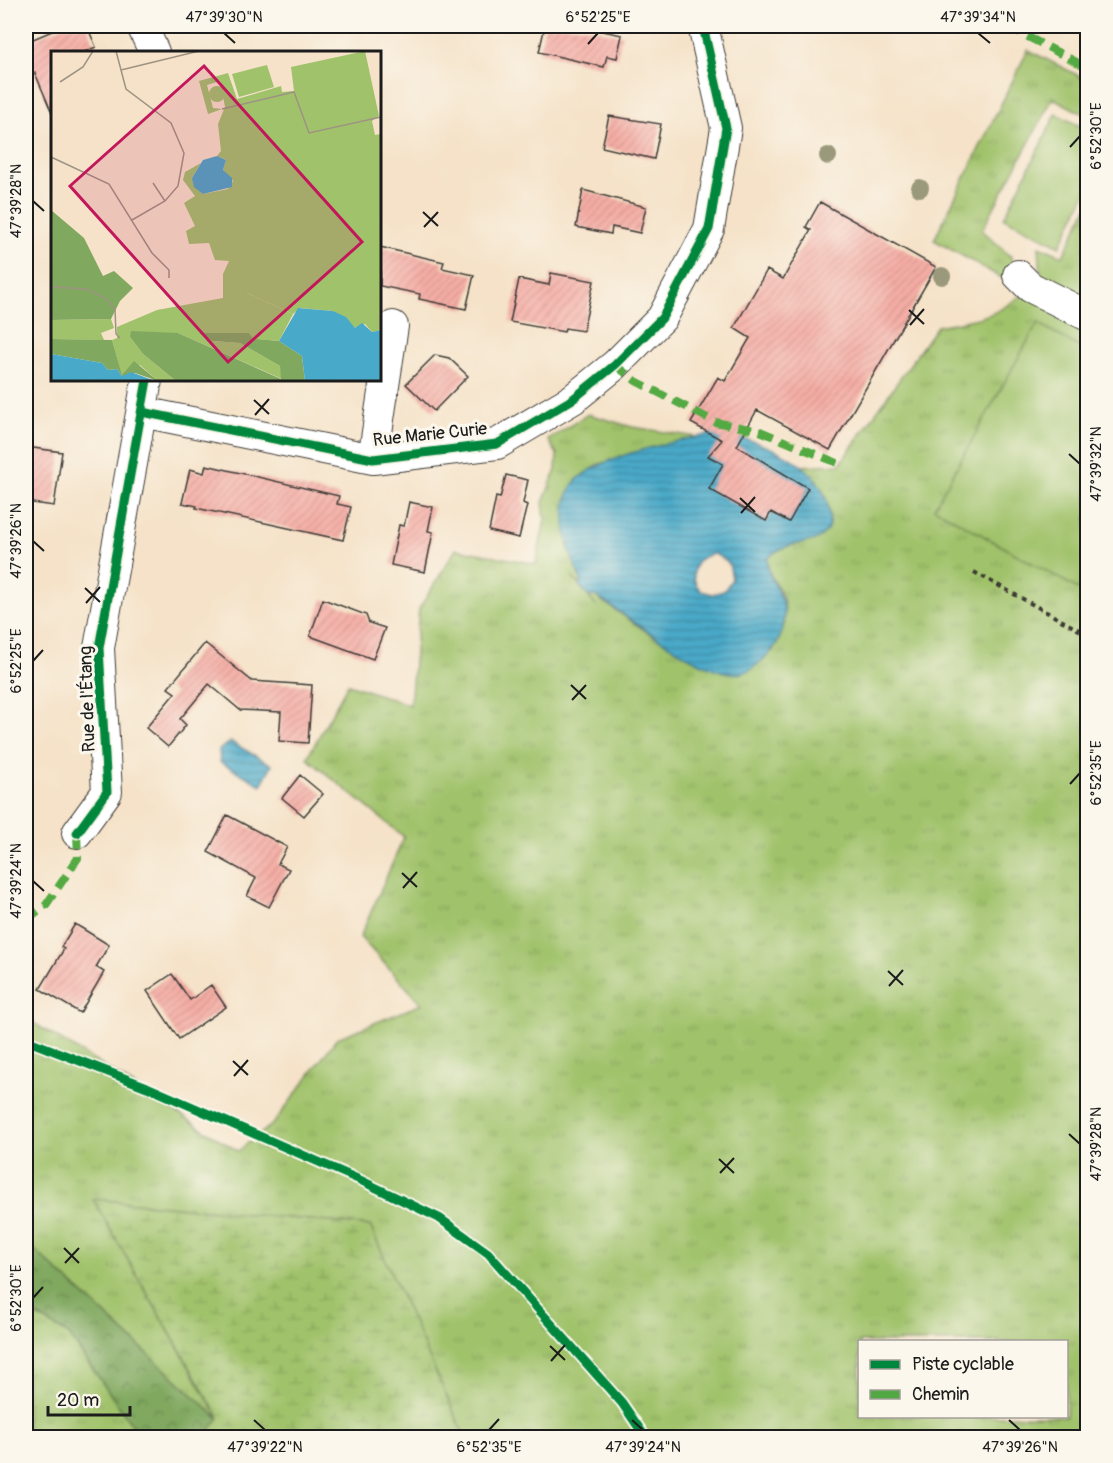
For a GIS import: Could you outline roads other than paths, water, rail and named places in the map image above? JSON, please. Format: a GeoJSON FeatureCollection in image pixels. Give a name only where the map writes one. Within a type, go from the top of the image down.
{"type":"FeatureCollection","features":[{"type":"Feature","properties":{"kind":"street"},"geometry":{"type":"LineString","coordinates":[[142,26],[154,51]]}},
{"type":"Feature","properties":{"kind":"street","name":"Rue Marie Curie"},"geometry":{"type":"LineString","coordinates":[[142,412],[373,459],[497,444],[573,399],[615,365],[662,318],[709,229],[726,128],[703,26]]}},
{"type":"Feature","properties":{"kind":"street"},"geometry":{"type":"LineString","coordinates":[[1018,275],[1030,287],[1088,316]]}},
{"type":"Feature","properties":{"kind":"street","name":"Rue Marie Curie"},"geometry":{"type":"LineString","coordinates":[[373,459],[393,326]]}},
{"type":"Feature","properties":{"kind":"street","name":"Rue de l'Étang"},"geometry":{"type":"LineString","coordinates":[[78,833],[106,792],[99,648],[147,381]]}},
{"type":"Feature","properties":{"kind":"water"},"geometry":{"type":"Polygon","coordinates":[[[721,432],[770,448],[801,465],[814,477],[823,491],[830,520],[825,533],[820,538],[784,548],[768,558],[770,575],[784,608],[782,632],[775,646],[765,658],[742,673],[727,672],[687,656],[594,595],[590,597],[579,585],[582,582],[573,561],[565,524],[566,500],[570,489],[580,477],[596,467],[616,458],[662,444],[721,432]],[[715,554],[702,558],[698,562],[694,579],[701,591],[712,594],[724,591],[732,579],[729,563],[715,554]]]}},
{"type":"Feature","properties":{"kind":"water"},"geometry":{"type":"Polygon","coordinates":[[[231,742],[272,765],[261,785],[220,762],[219,750],[231,742]]]}}]}
